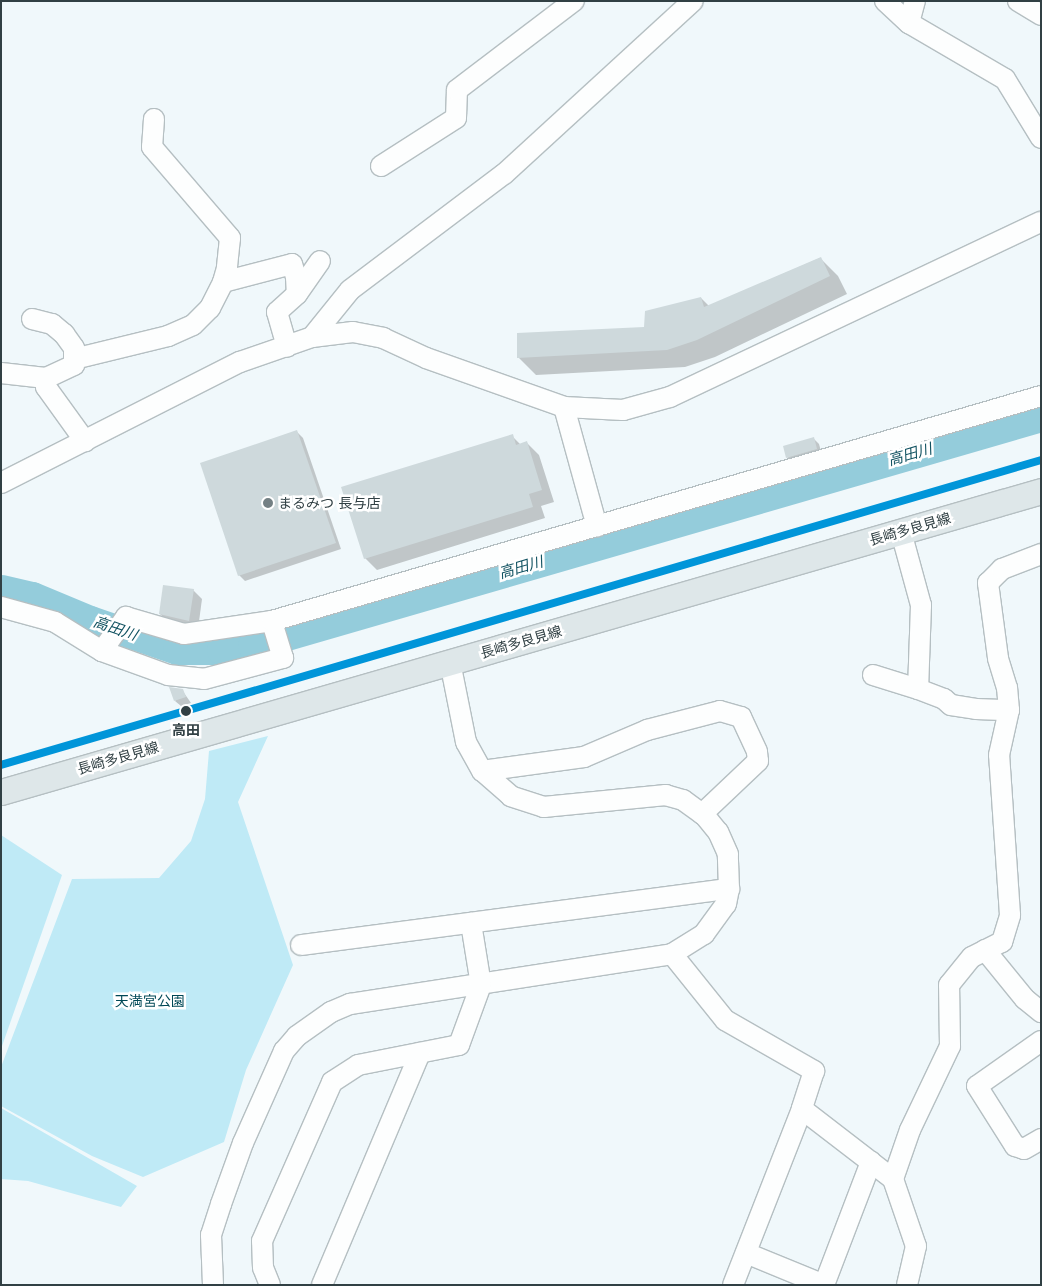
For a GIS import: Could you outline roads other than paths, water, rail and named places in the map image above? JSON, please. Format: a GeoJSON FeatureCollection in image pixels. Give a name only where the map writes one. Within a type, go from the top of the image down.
{"type":"FeatureCollection","features":[{"type":"Feature","properties":{"kind":"main road","name":"長崎多良見線"},"geometry":{"type":"LineString","coordinates":[[1,792],[1041,491]]}},
{"type":"Feature","properties":{"kind":"street"},"geometry":{"type":"LineString","coordinates":[[381,166],[456,118],[457,90],[574,1]]}},
{"type":"Feature","properties":{"kind":"street"},"geometry":{"type":"LineString","coordinates":[[312,337],[350,290],[504,174],[693,1]]}},
{"type":"Feature","properties":{"kind":"street"},"geometry":{"type":"LineString","coordinates":[[885,1],[909,23],[1005,79],[1041,138]]}},
{"type":"Feature","properties":{"kind":"street"},"geometry":{"type":"LineString","coordinates":[[909,23],[915,1]]}},
{"type":"Feature","properties":{"kind":"street"},"geometry":{"type":"LineString","coordinates":[[1018,1],[1041,15]]}},
{"type":"Feature","properties":{"kind":"street"},"geometry":{"type":"LineString","coordinates":[[74,359],[168,336],[193,325],[210,308],[224,282],[230,238],[152,147],[154,119]]}},
{"type":"Feature","properties":{"kind":"street"},"geometry":{"type":"LineString","coordinates":[[1,483],[240,362],[312,337],[353,332],[384,338],[426,358],[564,408],[623,410],[670,397],[1041,222]]}},
{"type":"Feature","properties":{"kind":"street"},"geometry":{"type":"LineString","coordinates":[[287,347],[277,312],[297,294],[320,261]]}},
{"type":"Feature","properties":{"kind":"street"},"geometry":{"type":"LineString","coordinates":[[224,282],[292,264],[296,277],[297,294]]}},
{"type":"Feature","properties":{"kind":"street"},"geometry":{"type":"LineString","coordinates":[[1,373],[46,378],[74,365],[74,348],[64,334],[52,324],[32,319]]}},
{"type":"Feature","properties":{"kind":"street"},"geometry":{"type":"LineString","coordinates":[[46,378],[46,387],[85,441]]}},
{"type":"Feature","properties":{"kind":"street"},"geometry":{"type":"LineString","coordinates":[[102,650],[126,617],[184,634],[272,621],[1041,396]]}},
{"type":"Feature","properties":{"kind":"street"},"geometry":{"type":"LineString","coordinates":[[564,408],[597,527]]}},
{"type":"Feature","properties":{"kind":"street"},"geometry":{"type":"LineString","coordinates":[[901,532],[921,605],[918,688]]}},
{"type":"Feature","properties":{"kind":"street"},"geometry":{"type":"LineString","coordinates":[[893,1179],[910,1130],[950,1046],[949,985],[972,957],[1002,942],[1010,915],[999,755],[1009,710],[1007,688],[998,658],[988,583],[1002,569],[1041,554]]}},
{"type":"Feature","properties":{"kind":"street"},"geometry":{"type":"LineString","coordinates":[[1,607],[55,622],[102,650],[168,675],[204,679],[283,658],[272,621]]}},
{"type":"Feature","properties":{"kind":"street"},"geometry":{"type":"LineString","coordinates":[[213,1285],[211,1235],[221,1204],[243,1143],[284,1051],[297,1036],[331,1012],[350,1004],[672,954],[704,934],[726,904],[729,889],[728,854],[718,832],[702,814],[683,800],[666,795],[544,807],[512,796],[482,771],[466,742],[450,662]]}},
{"type":"Feature","properties":{"kind":"street"},"geometry":{"type":"LineString","coordinates":[[873,675],[918,688],[944,699],[951,705],[976,709],[1009,710]]}},
{"type":"Feature","properties":{"kind":"street"},"geometry":{"type":"LineString","coordinates":[[482,771],[584,757],[647,730],[720,711],[741,717],[757,752],[758,761],[702,814]]}},
{"type":"Feature","properties":{"kind":"street"},"geometry":{"type":"LineString","coordinates":[[301,945],[729,889]]}},
{"type":"Feature","properties":{"kind":"street"},"geometry":{"type":"LineString","coordinates":[[270,1285],[263,1268],[262,1241],[332,1082],[358,1065],[459,1045],[481,985],[471,923]]}},
{"type":"Feature","properties":{"kind":"street"},"geometry":{"type":"LineString","coordinates":[[985,950],[1025,999],[1041,1012]]}},
{"type":"Feature","properties":{"kind":"street"},"geometry":{"type":"LineString","coordinates":[[672,954],[726,1020],[814,1071],[802,1109],[734,1285]]}},
{"type":"Feature","properties":{"kind":"street"},"geometry":{"type":"LineString","coordinates":[[1041,1040],[978,1086],[1015,1146],[1024,1149],[1041,1138]]}},
{"type":"Feature","properties":{"kind":"street"},"geometry":{"type":"LineString","coordinates":[[322,1285],[420,1053]]}},
{"type":"Feature","properties":{"kind":"street"},"geometry":{"type":"LineString","coordinates":[[802,1109],[893,1179],[916,1246],[907,1285]]}},
{"type":"Feature","properties":{"kind":"street"},"geometry":{"type":"LineString","coordinates":[[746,1253],[824,1285],[871,1162]]}},
{"type":"Feature","properties":{"kind":"waterway","name":"高田川"},"geometry":{"type":"LineString","coordinates":[[1,589],[32,596],[90,620],[177,650],[221,650],[252,646],[1041,417]]}},
{"type":"Feature","properties":{"kind":"place","name":"まるみつ 長与店"},"geometry":{"type":"Point","coordinates":[268,503]}},
{"type":"Feature","properties":{"kind":"place","name":"高田"},"geometry":{"type":"Point","coordinates":[186,711]}},
{"type":"Feature","properties":{"kind":"park label","name":"天満宮公園"},"geometry":{"type":"Point","coordinates":[150,1001]}}]}
